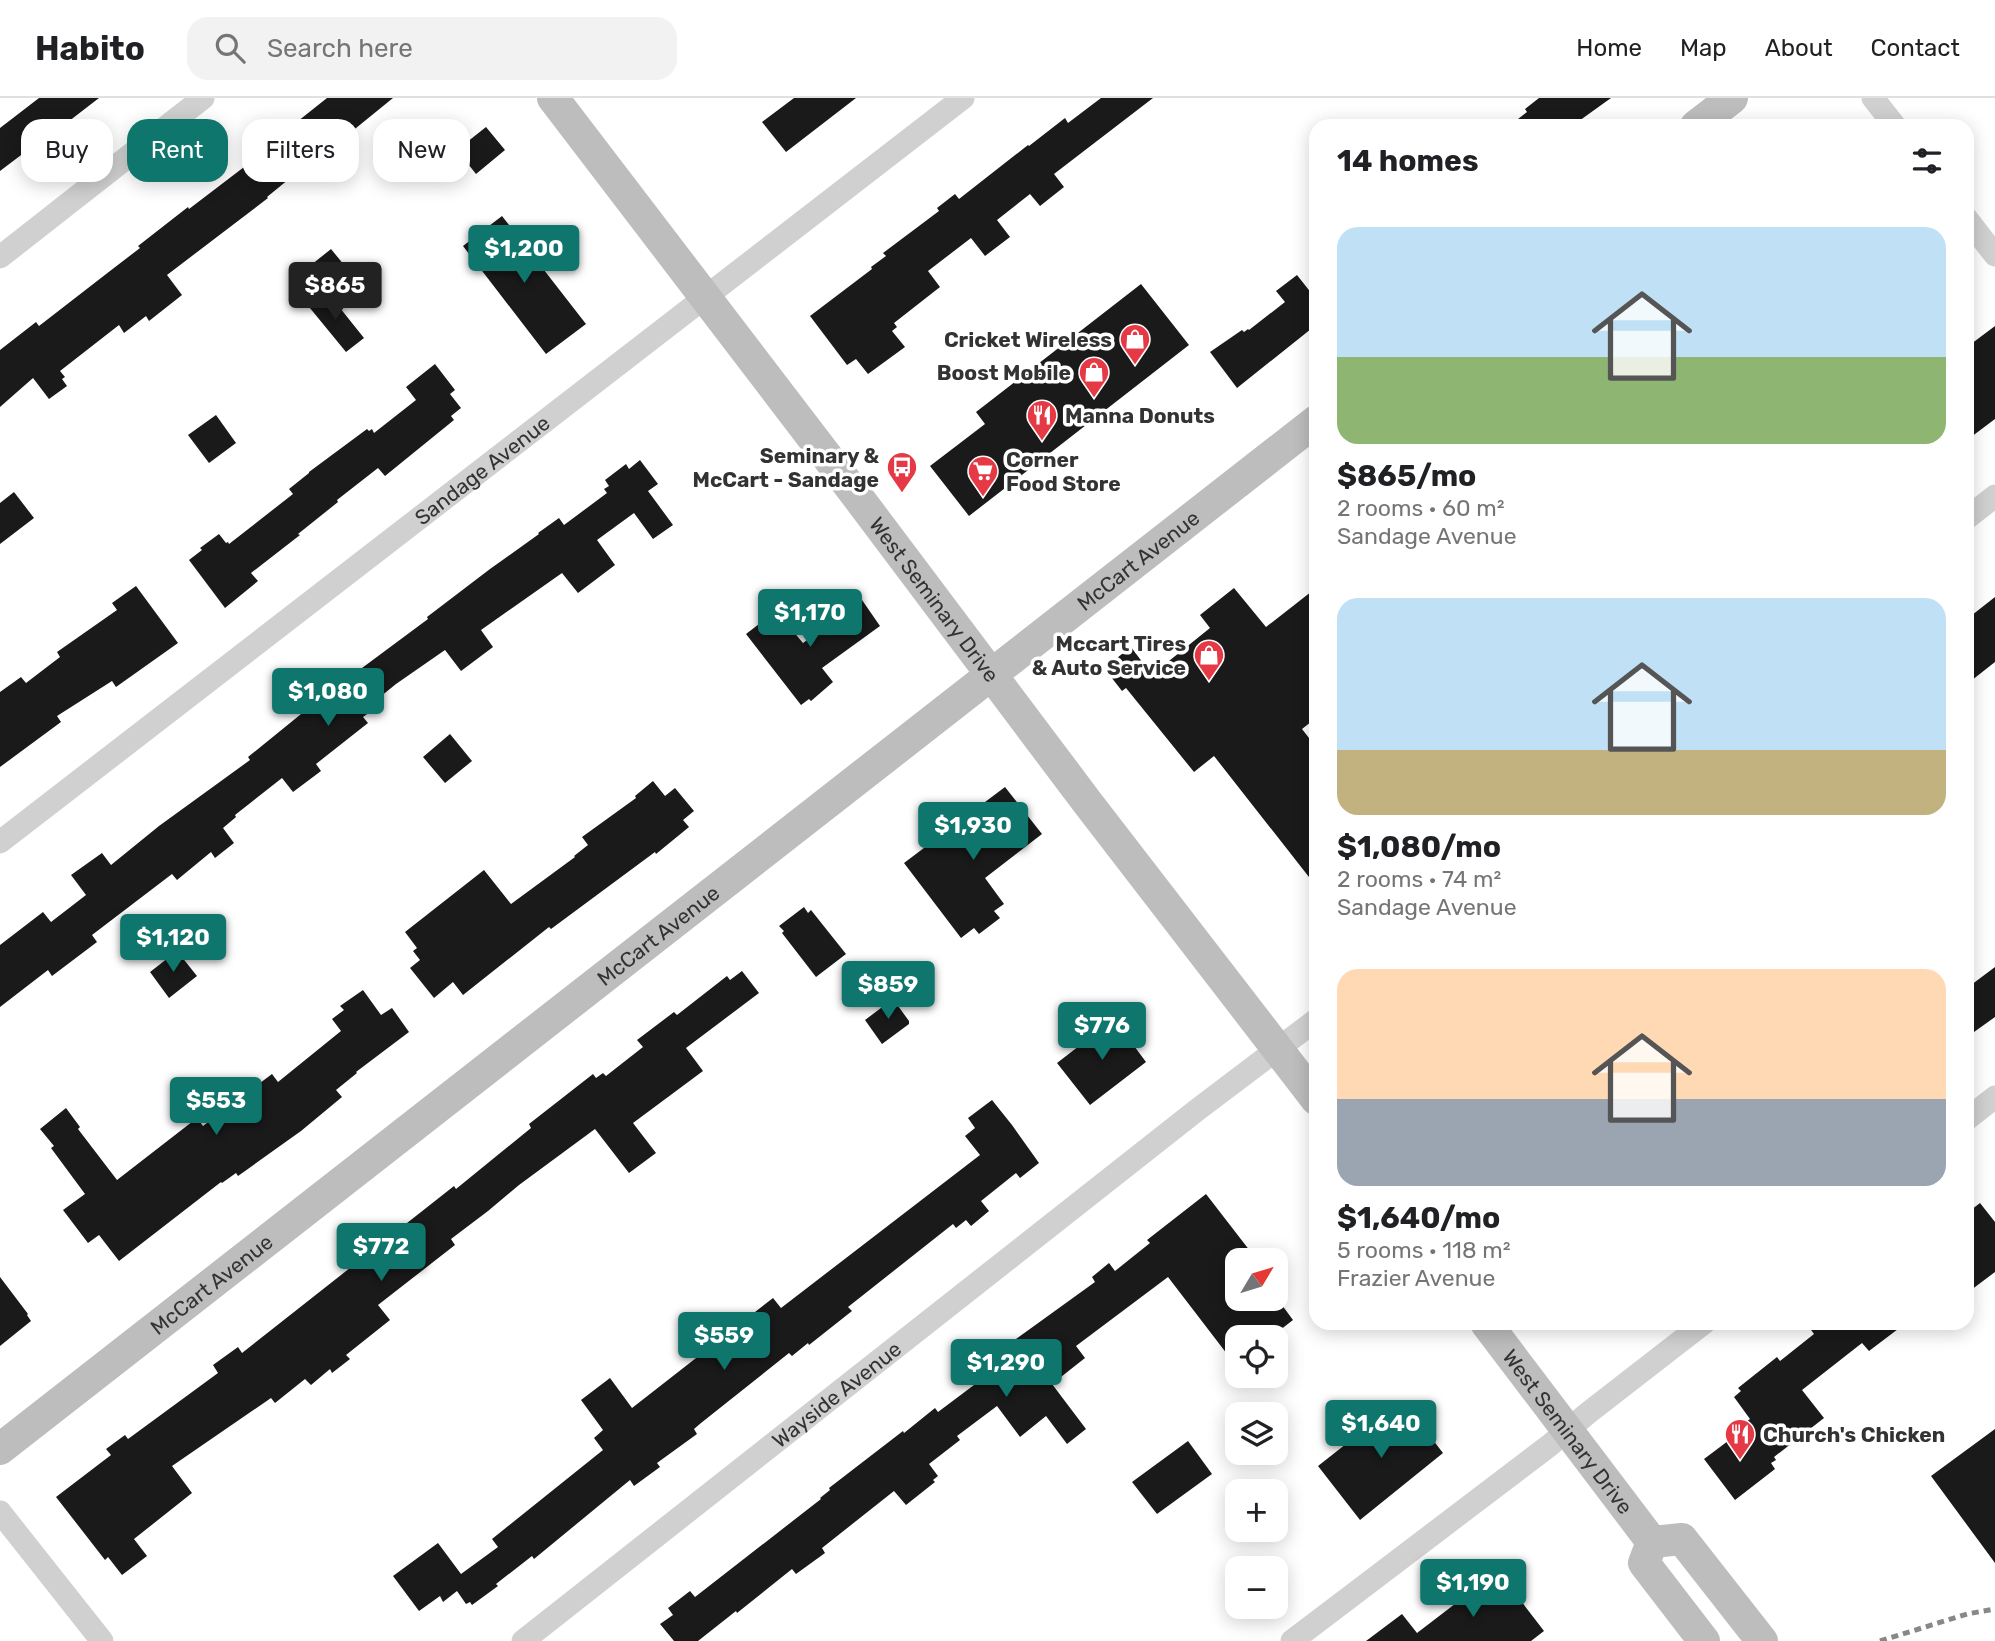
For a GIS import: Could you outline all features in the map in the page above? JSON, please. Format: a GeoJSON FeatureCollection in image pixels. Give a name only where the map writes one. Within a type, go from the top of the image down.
{"type":"FeatureCollection","features":[{"type":"Feature","properties":{"kind":"main road","name":"West Seminary Drive"},"geometry":{"type":"LineString","coordinates":[[553,98],[1094,812],[1309,1090]]}},
{"type":"Feature","properties":{"kind":"main road"},"geometry":{"type":"LineString","coordinates":[[1705,119],[1732,98]]}},
{"type":"Feature","properties":{"kind":"main road","name":"McCart Avenue"},"geometry":{"type":"LineString","coordinates":[[0,1449],[1309,426]]}},
{"type":"Feature","properties":{"kind":"main road","name":"West Seminary Drive"},"geometry":{"type":"LineString","coordinates":[[1491,1330],[1652,1542]]}},
{"type":"Feature","properties":{"kind":"main road"},"geometry":{"type":"LineString","coordinates":[[1704,1641],[1644,1563],[1652,1542],[1682,1539],[1762,1641]]}},
{"type":"Feature","properties":{"kind":"street"},"geometry":{"type":"LineString","coordinates":[[0,257],[203,98]]}},
{"type":"Feature","properties":{"kind":"street","name":"Sandage Avenue"},"geometry":{"type":"LineString","coordinates":[[0,842],[963,98]]}},
{"type":"Feature","properties":{"kind":"street"},"geometry":{"type":"LineString","coordinates":[[1873,98],[1890,119]]}},
{"type":"Feature","properties":{"kind":"street"},"geometry":{"type":"LineString","coordinates":[[1974,228],[1995,255]]}},
{"type":"Feature","properties":{"kind":"street"},"geometry":{"type":"LineString","coordinates":[[1974,512],[1995,496]]}},
{"type":"Feature","properties":{"kind":"street","name":"Wayside Avenue"},"geometry":{"type":"LineString","coordinates":[[523,1641],[1197,1110],[1309,1025]]}},
{"type":"Feature","properties":{"kind":"street"},"geometry":{"type":"LineString","coordinates":[[1974,1113],[1995,1097]]}},
{"type":"Feature","properties":{"kind":"street"},"geometry":{"type":"LineString","coordinates":[[1292,1641],[1694,1330]]}},
{"type":"Feature","properties":{"kind":"street"},"geometry":{"type":"LineString","coordinates":[[0,1512],[102,1641]]}},
{"type":"Feature","properties":{"kind":"building"},"geometry":{"type":"Polygon","coordinates":[[[39,98],[99,98],[72,119],[21,119],[21,155],[0,171],[0,128],[39,98]]]}},
{"type":"Feature","properties":{"kind":"building"},"geometry":{"type":"Polygon","coordinates":[[[327,98],[393,98],[359,126],[359,119],[301,119],[327,98]]]}},
{"type":"Feature","properties":{"kind":"building"},"geometry":{"type":"Polygon","coordinates":[[[794,98],[856,98],[786,152],[762,122],[794,98]]]}},
{"type":"Feature","properties":{"kind":"building"},"geometry":{"type":"Polygon","coordinates":[[[1101,98],[1153,98],[1054,174],[1064,187],[1040,206],[1030,194],[997,220],[1010,237],[985,256],[971,238],[928,271],[940,287],[894,323],[897,327],[892,331],[905,347],[868,374],[856,359],[847,365],[810,316],[872,269],[871,267],[886,256],[883,253],[939,211],[937,208],[955,194],[959,199],[1065,118],[1068,123],[1101,98]]]}},
{"type":"Feature","properties":{"kind":"building"},"geometry":{"type":"Polygon","coordinates":[[[1539,98],[1611,98],[1582,119],[1518,119],[1527,112],[1525,109],[1539,98]]]}},
{"type":"Feature","properties":{"kind":"building"},"geometry":{"type":"Polygon","coordinates":[[[486,127],[505,150],[476,174],[470,166],[470,140],[486,127]]]}},
{"type":"Feature","properties":{"kind":"building"},"geometry":{"type":"Polygon","coordinates":[[[242,169],[242,182],[285,182],[167,275],[182,295],[149,321],[146,316],[124,333],[119,325],[60,371],[67,386],[49,399],[33,378],[0,407],[0,350],[36,322],[39,326],[188,207],[189,209],[228,182],[242,169]]]}},
{"type":"Feature","properties":{"kind":"building"},"geometry":{"type":"Polygon","coordinates":[[[502,216],[586,324],[546,354],[463,246],[502,216]]]}},
{"type":"Feature","properties":{"kind":"building"},"geometry":{"type":"Polygon","coordinates":[[[331,249],[349,271],[324,292],[306,269],[331,249]]]}},
{"type":"Feature","properties":{"kind":"building"},"geometry":{"type":"Polygon","coordinates":[[[1297,275],[1309,290],[1309,331],[1237,388],[1210,352],[1242,330],[1249,330],[1285,302],[1276,291],[1297,275]]]}},
{"type":"Feature","properties":{"kind":"building"},"geometry":{"type":"Polygon","coordinates":[[[1141,284],[1189,345],[969,516],[930,466],[985,424],[976,412],[1141,284]]]}},
{"type":"Feature","properties":{"kind":"building"},"geometry":{"type":"Polygon","coordinates":[[[318,291],[337,310],[340,308],[364,338],[346,352],[305,302],[318,291]]]}},
{"type":"Feature","properties":{"kind":"building"},"geometry":{"type":"Polygon","coordinates":[[[1995,326],[1995,419],[1974,435],[1974,342],[1995,326]]]}},
{"type":"Feature","properties":{"kind":"building"},"geometry":{"type":"Polygon","coordinates":[[[435,364],[455,390],[450,394],[461,408],[451,416],[454,420],[385,476],[378,468],[337,500],[338,502],[298,534],[300,535],[251,573],[258,581],[225,608],[189,560],[219,534],[229,544],[293,494],[289,489],[309,472],[367,429],[372,429],[374,433],[416,400],[406,387],[435,364]]]}},
{"type":"Feature","properties":{"kind":"building"},"geometry":{"type":"Polygon","coordinates":[[[216,415],[236,443],[209,463],[188,435],[216,415]]]}},
{"type":"Feature","properties":{"kind":"building"},"geometry":{"type":"Polygon","coordinates":[[[640,460],[658,484],[648,491],[673,525],[653,539],[634,513],[597,540],[615,565],[578,593],[562,573],[481,630],[493,647],[461,671],[445,650],[396,684],[370,705],[374,709],[363,717],[368,723],[316,764],[321,771],[293,792],[282,778],[235,815],[223,828],[234,843],[215,858],[211,852],[177,880],[172,874],[92,935],[97,942],[52,976],[48,970],[0,1007],[0,945],[43,912],[51,922],[86,895],[71,875],[102,853],[111,865],[159,826],[250,760],[248,757],[322,697],[329,706],[367,676],[362,668],[559,518],[564,525],[607,493],[604,489],[609,486],[605,480],[626,464],[629,469],[640,460]]]}},
{"type":"Feature","properties":{"kind":"building"},"geometry":{"type":"Polygon","coordinates":[[[14,492],[34,518],[0,544],[0,503],[14,492]]]}},
{"type":"Feature","properties":{"kind":"building"},"geometry":{"type":"Polygon","coordinates":[[[136,586],[178,643],[116,687],[112,681],[57,716],[61,722],[0,767],[0,692],[21,677],[26,683],[60,657],[57,652],[117,610],[112,603],[136,586]]]}},
{"type":"Feature","properties":{"kind":"building"},"geometry":{"type":"Polygon","coordinates":[[[1234,588],[1266,627],[1309,593],[1309,724],[1302,729],[1309,738],[1309,877],[1214,756],[1194,772],[1126,688],[1122,691],[1104,668],[1131,647],[1149,671],[1156,665],[1159,669],[1210,628],[1200,615],[1234,588]]]}},
{"type":"Feature","properties":{"kind":"building"},"geometry":{"type":"Polygon","coordinates":[[[1995,597],[1995,662],[1974,678],[1974,614],[1995,597]]]}},
{"type":"Feature","properties":{"kind":"building"},"geometry":{"type":"Polygon","coordinates":[[[862,600],[880,626],[822,668],[833,682],[811,701],[809,699],[801,705],[746,634],[776,611],[803,643],[862,600]]]}},
{"type":"Feature","properties":{"kind":"building"},"geometry":{"type":"Polygon","coordinates":[[[450,734],[472,761],[445,783],[423,757],[450,734]]]}},
{"type":"Feature","properties":{"kind":"building"},"geometry":{"type":"Polygon","coordinates":[[[653,781],[665,796],[675,788],[694,811],[683,820],[689,827],[551,929],[549,927],[463,995],[453,982],[434,998],[410,968],[420,960],[413,951],[417,948],[405,932],[484,870],[511,904],[575,857],[588,845],[582,837],[636,798],[635,796],[653,781]]]}},
{"type":"Feature","properties":{"kind":"building"},"geometry":{"type":"Polygon","coordinates":[[[1005,787],[1042,834],[985,878],[1004,904],[994,911],[1000,918],[979,934],[974,928],[961,938],[904,863],[1005,787]]]}},
{"type":"Feature","properties":{"kind":"building"},"geometry":{"type":"Polygon","coordinates":[[[804,907],[808,913],[811,910],[846,954],[816,977],[779,926],[804,907]]]}},
{"type":"Feature","properties":{"kind":"building"},"geometry":{"type":"Polygon","coordinates":[[[177,951],[197,976],[169,998],[150,972],[177,951]]]}},
{"type":"Feature","properties":{"kind":"building"},"geometry":{"type":"Polygon","coordinates":[[[1995,967],[1995,1017],[1974,1032],[1974,983],[1995,967]]]}},
{"type":"Feature","properties":{"kind":"building"},"geometry":{"type":"Polygon","coordinates":[[[742,971],[759,993],[686,1048],[703,1071],[633,1123],[656,1153],[629,1173],[595,1129],[519,1185],[451,1239],[455,1245],[378,1305],[390,1320],[346,1355],[350,1359],[332,1373],[330,1369],[311,1385],[305,1379],[275,1403],[271,1398],[172,1466],[192,1493],[134,1539],[147,1556],[122,1575],[108,1557],[105,1560],[56,1497],[111,1455],[106,1449],[125,1435],[128,1439],[218,1373],[213,1365],[238,1347],[242,1353],[454,1186],[456,1189],[531,1128],[529,1124],[593,1074],[596,1078],[603,1073],[606,1076],[643,1047],[637,1040],[674,1012],[677,1015],[727,976],[730,980],[742,971]]]}},
{"type":"Feature","properties":{"kind":"building"},"geometry":{"type":"Polygon","coordinates":[[[363,990],[381,1015],[392,1008],[409,1032],[336,1090],[342,1097],[301,1131],[238,1176],[236,1173],[221,1182],[119,1261],[99,1235],[88,1243],[63,1210],[85,1194],[40,1129],[66,1108],[80,1127],[78,1129],[117,1180],[197,1118],[203,1126],[272,1074],[278,1082],[341,1031],[332,1019],[344,1010],[340,1006],[363,990]]]}},
{"type":"Feature","properties":{"kind":"building"},"geometry":{"type":"Polygon","coordinates":[[[893,999],[909,1024],[882,1044],[865,1020],[893,999]]]}},
{"type":"Feature","properties":{"kind":"building"},"geometry":{"type":"Polygon","coordinates":[[[1114,1019],[1146,1062],[1090,1105],[1057,1063],[1114,1019]]]}},
{"type":"Feature","properties":{"kind":"building"},"geometry":{"type":"Polygon","coordinates":[[[992,1100],[1039,1163],[1020,1178],[1016,1173],[981,1201],[989,1211],[971,1226],[966,1220],[956,1228],[953,1224],[848,1307],[852,1311],[809,1345],[808,1343],[792,1356],[789,1353],[701,1423],[694,1429],[697,1434],[657,1463],[660,1467],[634,1486],[630,1480],[534,1559],[532,1556],[472,1605],[470,1602],[466,1604],[457,1591],[443,1602],[440,1596],[419,1611],[393,1576],[438,1543],[461,1574],[498,1547],[492,1539],[603,1450],[594,1438],[603,1430],[581,1400],[610,1378],[632,1408],[773,1298],[781,1308],[980,1155],[965,1136],[975,1128],[968,1118],[992,1100]]]}},
{"type":"Feature","properties":{"kind":"building"},"geometry":{"type":"Polygon","coordinates":[[[1206,1194],[1248,1248],[1225,1248],[1225,1311],[1286,1311],[1293,1320],[1287,1325],[1225,1325],[1225,1351],[1168,1277],[1076,1346],[1085,1358],[1052,1384],[1086,1429],[1067,1444],[1046,1416],[1020,1437],[997,1406],[957,1436],[960,1440],[929,1464],[938,1476],[933,1480],[935,1482],[906,1505],[894,1491],[822,1548],[825,1553],[796,1574],[792,1569],[698,1641],[674,1641],[660,1624],[673,1615],[668,1608],[690,1591],[695,1597],[903,1431],[904,1433],[935,1408],[938,1412],[978,1382],[973,1376],[990,1363],[987,1360],[1095,1282],[1092,1277],[1109,1263],[1115,1271],[1150,1243],[1147,1240],[1206,1194]]]}},
{"type":"Feature","properties":{"kind":"building"},"geometry":{"type":"Polygon","coordinates":[[[1980,1203],[1995,1222],[1995,1272],[1974,1288],[1974,1208],[1980,1203]]]}},
{"type":"Feature","properties":{"kind":"building"},"geometry":{"type":"Polygon","coordinates":[[[0,1277],[31,1321],[0,1346],[0,1277]]]}},
{"type":"Feature","properties":{"kind":"building"},"geometry":{"type":"Polygon","coordinates":[[[1811,1330],[1897,1330],[1869,1351],[1862,1343],[1802,1390],[1824,1418],[1774,1457],[1776,1460],[1771,1463],[1775,1469],[1735,1500],[1704,1459],[1732,1438],[1730,1434],[1750,1419],[1734,1397],[1741,1391],[1738,1388],[1777,1357],[1780,1361],[1814,1334],[1811,1330]]]}},
{"type":"Feature","properties":{"kind":"building"},"geometry":{"type":"Polygon","coordinates":[[[1402,1400],[1443,1453],[1360,1520],[1318,1466],[1402,1400]]]}},
{"type":"Feature","properties":{"kind":"building"},"geometry":{"type":"Polygon","coordinates":[[[1995,1429],[1995,1563],[1931,1476],[1995,1429]]]}},
{"type":"Feature","properties":{"kind":"building"},"geometry":{"type":"Polygon","coordinates":[[[1188,1441],[1212,1474],[1157,1514],[1132,1482],[1188,1441]]]}},
{"type":"Feature","properties":{"kind":"building"},"geometry":{"type":"Polygon","coordinates":[[[1498,1571],[1544,1631],[1531,1641],[1366,1641],[1402,1614],[1417,1633],[1498,1571]]]}},
{"type":"Feature","properties":{"kind":"railway"},"geometry":{"type":"LineString","coordinates":[[1880,1641],[1967,1614],[1995,1609]]}},
{"type":"Feature","properties":{"kind":"place","name":"Cricket Wireless"},"geometry":{"type":"Point","coordinates":[1135,366]}},
{"type":"Feature","properties":{"kind":"place","name":"Boost Mobile"},"geometry":{"type":"Point","coordinates":[1094,399]}},
{"type":"Feature","properties":{"kind":"place","name":"Manna Donuts"},"geometry":{"type":"Point","coordinates":[1042,442]}},
{"type":"Feature","properties":{"kind":"place","name":"Seminary & McCart - Sandage"},"geometry":{"type":"Point","coordinates":[902,494]}},
{"type":"Feature","properties":{"kind":"place","name":"Corner Food Store"},"geometry":{"type":"Point","coordinates":[983,498]}},
{"type":"Feature","properties":{"kind":"place","name":"Mccart Tires & Auto Service"},"geometry":{"type":"Point","coordinates":[1209,682]}},
{"type":"Feature","properties":{"kind":"place","name":"Church's Chicken"},"geometry":{"type":"Point","coordinates":[1740,1461]}}]}
